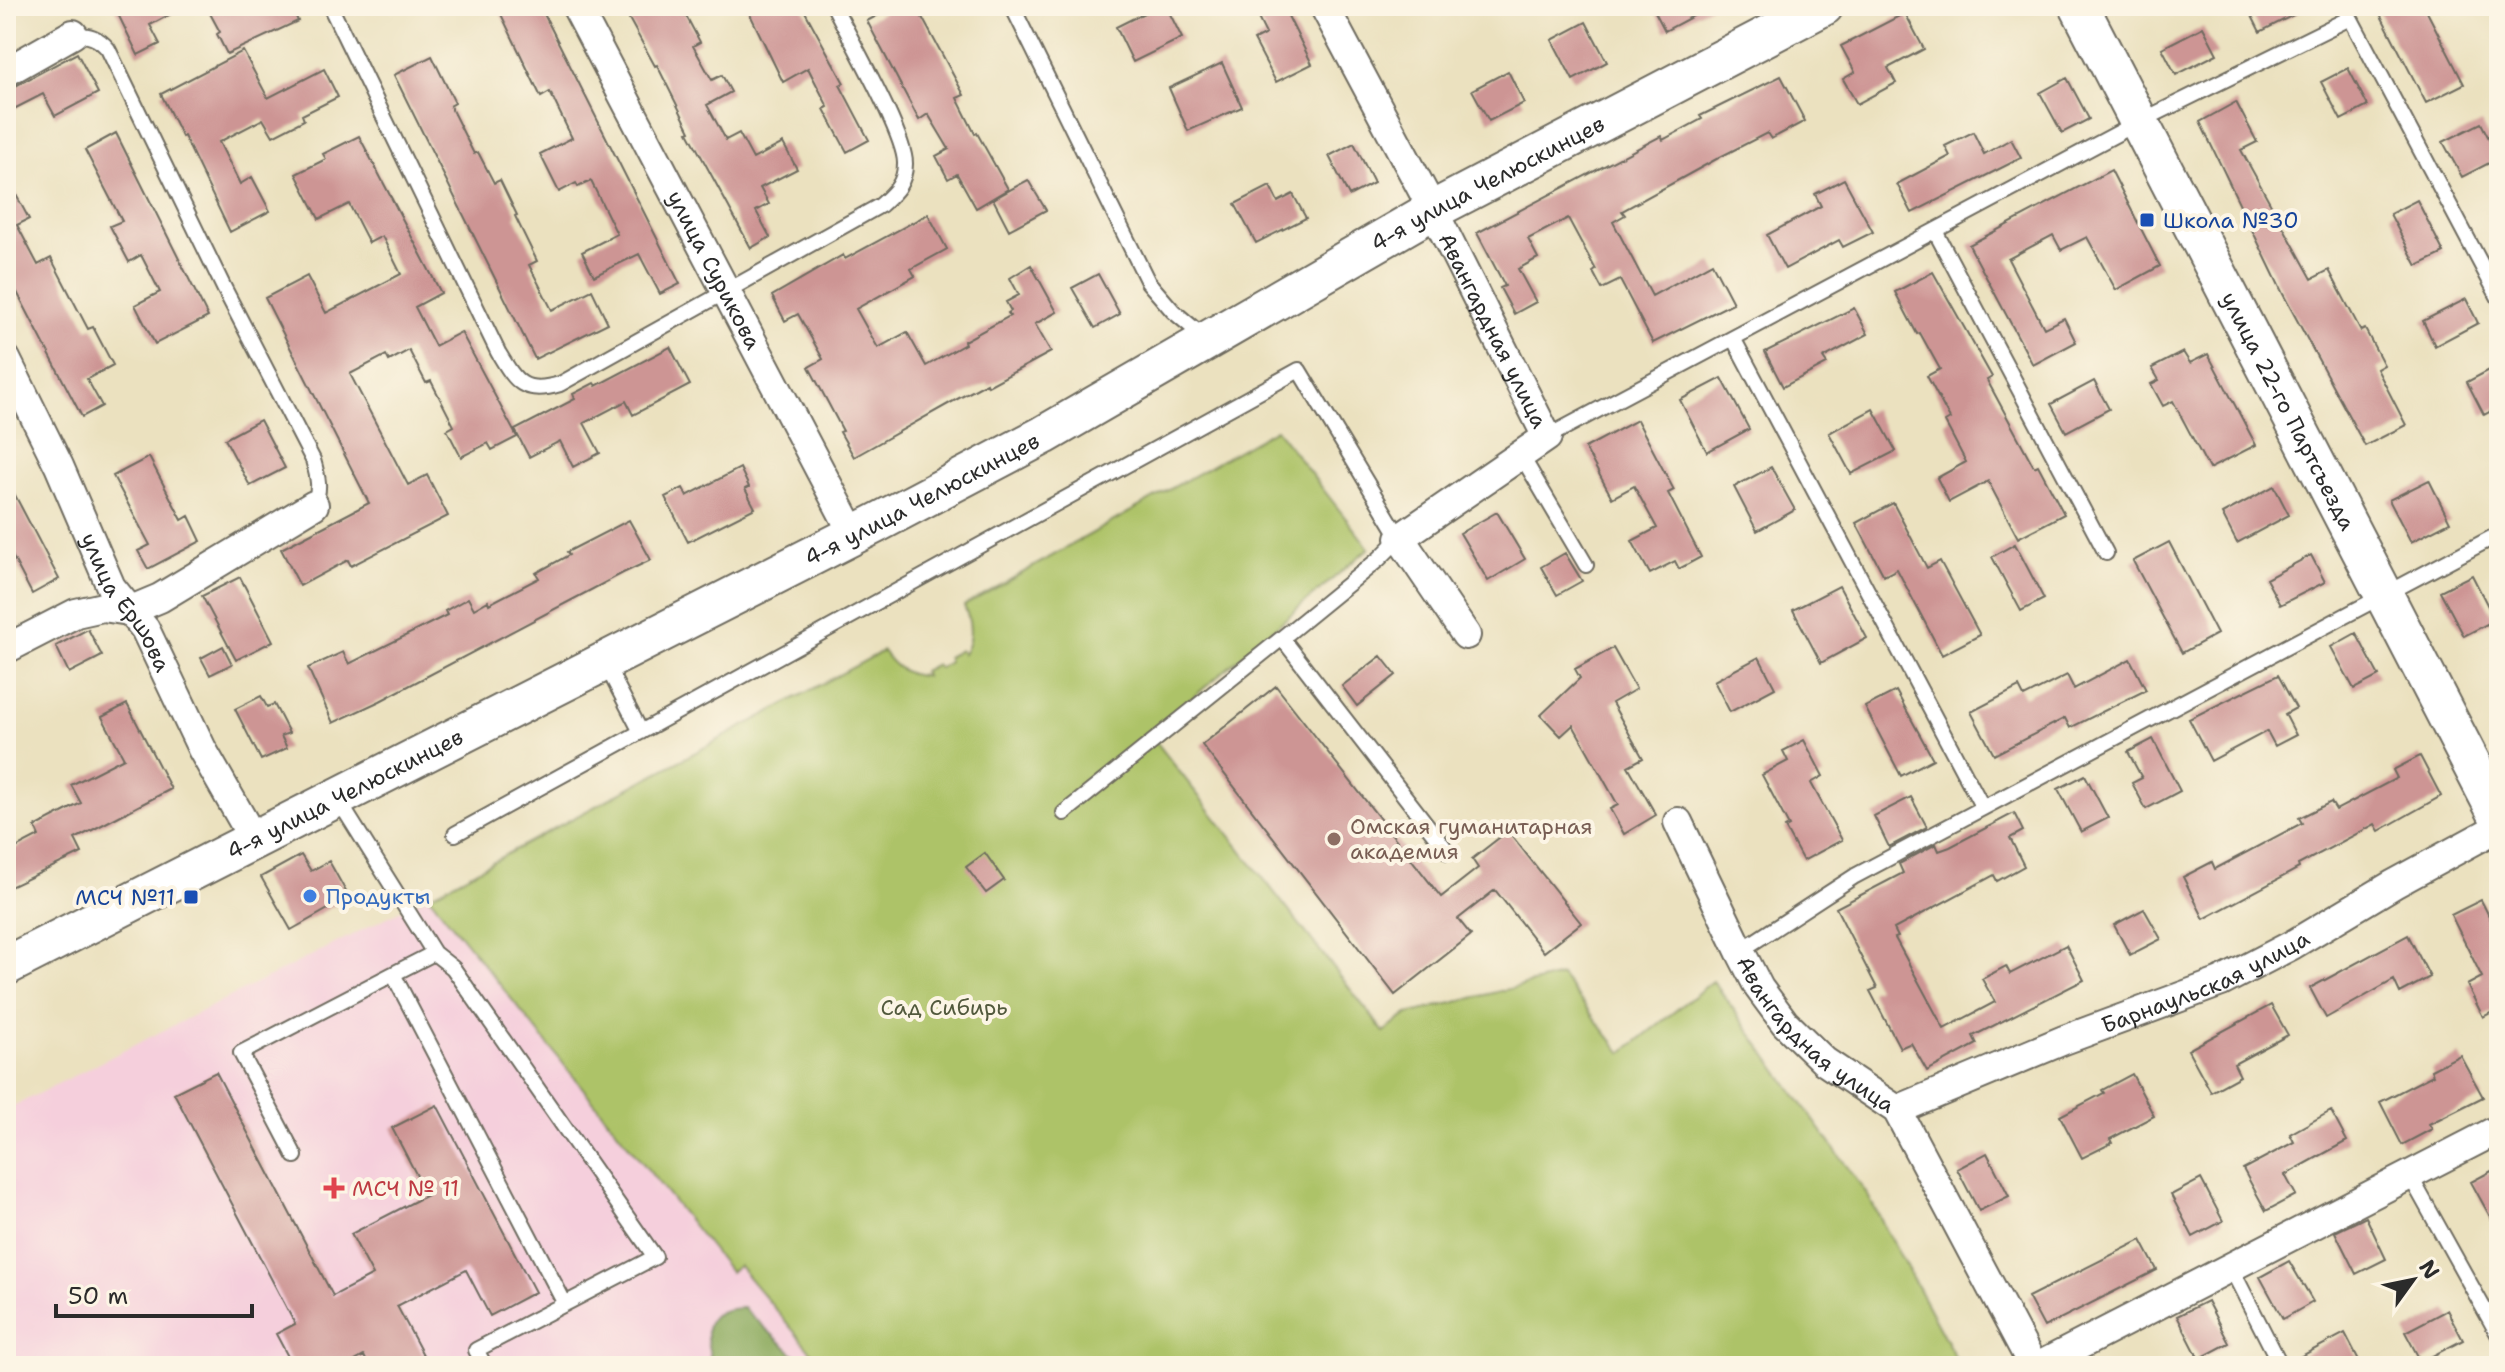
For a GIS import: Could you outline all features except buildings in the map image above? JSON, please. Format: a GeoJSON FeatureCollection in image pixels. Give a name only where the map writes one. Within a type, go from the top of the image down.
{"type":"FeatureCollection","features":[{"type":"Feature","properties":{"kind":"main road","name":"4-я улица Челюскинцев"},"geometry":{"type":"LineString","coordinates":[[6,966],[854,535],[1044,435],[1433,210],[1824,6]]}},
{"type":"Feature","properties":{"kind":"main road","name":"улица 22-го Партсъезда"},"geometry":{"type":"LineString","coordinates":[[2079,6],[2499,817]]}},
{"type":"Feature","properties":{"kind":"street","name":"улица Сурикова"},"geometry":{"type":"LineString","coordinates":[[576,6],[854,535]]}},
{"type":"Feature","properties":{"kind":"street","name":"Авангардная улица"},"geometry":{"type":"LineString","coordinates":[[1324,6],[1433,210],[1547,437],[1400,538]]}},
{"type":"Feature","properties":{"kind":"street"},"geometry":{"type":"LineString","coordinates":[[6,72],[73,34]]}},
{"type":"Feature","properties":{"kind":"street","name":"улица Ершова"},"geometry":{"type":"LineString","coordinates":[[6,359],[59,466],[101,569],[111,587],[145,629],[202,749],[254,840]]}},
{"type":"Feature","properties":{"kind":"street"},"geometry":{"type":"LineString","coordinates":[[6,649],[76,613],[103,607],[129,611],[160,598],[314,505]]}},
{"type":"Feature","properties":{"kind":"street"},"geometry":{"type":"LineString","coordinates":[[1400,538],[1466,635]]}},
{"type":"Feature","properties":{"kind":"street","name":"Авангардная улица"},"geometry":{"type":"LineString","coordinates":[[1678,822],[1759,988],[1785,1023],[1824,1061],[1897,1110],[2036,1366]]}},
{"type":"Feature","properties":{"kind":"street","name":"Барнаульская улица"},"geometry":{"type":"LineString","coordinates":[[1897,1110],[2064,1040],[2221,982],[2499,827]]}},
{"type":"Feature","properties":{"kind":"street"},"geometry":{"type":"LineString","coordinates":[[2036,1366],[2499,1129]]}},
{"type":"Feature","properties":{"kind":"lane"},"geometry":{"type":"LineString","coordinates":[[330,6],[498,352],[512,375],[526,387],[542,389],[560,384],[881,205],[900,187],[906,163],[898,135],[834,6]]}},
{"type":"Feature","properties":{"kind":"lane"},"geometry":{"type":"LineString","coordinates":[[1012,6],[1148,282],[1173,311],[1210,341]]}},
{"type":"Feature","properties":{"kind":"lane"},"geometry":{"type":"LineString","coordinates":[[1547,437],[2347,12],[2499,298]]}},
{"type":"Feature","properties":{"kind":"lane"},"geometry":{"type":"LineString","coordinates":[[73,34],[100,40],[108,49],[224,288],[313,460],[319,481],[319,494],[314,505]]}},
{"type":"Feature","properties":{"kind":"lane"},"geometry":{"type":"LineString","coordinates":[[1935,231],[2106,553]]}},
{"type":"Feature","properties":{"kind":"lane"},"geometry":{"type":"LineString","coordinates":[[1733,338],[1983,808]]}},
{"type":"Feature","properties":{"kind":"lane"},"geometry":{"type":"LineString","coordinates":[[455,834],[1299,370],[1400,538],[1379,559],[1064,813]]}},
{"type":"Feature","properties":{"kind":"lane"},"geometry":{"type":"LineString","coordinates":[[1521,455],[1586,565]]}},
{"type":"Feature","properties":{"kind":"lane"},"geometry":{"type":"LineString","coordinates":[[1740,951],[1855,876],[2499,534]]}},
{"type":"Feature","properties":{"kind":"lane"},"geometry":{"type":"LineString","coordinates":[[1282,638],[1448,852]]}},
{"type":"Feature","properties":{"kind":"lane"},"geometry":{"type":"LineString","coordinates":[[605,662],[641,732]]}},
{"type":"Feature","properties":{"kind":"lane"},"geometry":{"type":"LineString","coordinates":[[336,798],[434,953],[453,968],[655,1257],[476,1350],[485,1366]]}},
{"type":"Feature","properties":{"kind":"lane"},"geometry":{"type":"LineString","coordinates":[[295,1156],[241,1053],[434,953]]}},
{"type":"Feature","properties":{"kind":"lane"},"geometry":{"type":"LineString","coordinates":[[393,974],[565,1304]]}},
{"type":"Feature","properties":{"kind":"lane"},"geometry":{"type":"LineString","coordinates":[[2409,1174],[2499,1336]]}},
{"type":"Feature","properties":{"kind":"lane"},"geometry":{"type":"LineString","coordinates":[[2230,1266],[2281,1366]]}},
{"type":"Feature","properties":{"kind":"shaded area","name":"МСЧ № 11"},"geometry":{"type":"Polygon","coordinates":[[[429,896],[730,1272],[739,1266],[823,1366],[6,1366],[6,1110],[429,896]]]}},
{"type":"Feature","properties":{"kind":"green space","name":"Сад Сибирь"},"geometry":{"type":"Polygon","coordinates":[[[1276,429],[1369,548],[1150,734],[1384,1032],[1408,1014],[1561,976],[1622,1053],[1713,981],[1867,1194],[1960,1366],[823,1366],[739,1266],[730,1272],[429,896],[883,651],[900,669],[925,676],[923,671],[936,664],[939,668],[949,662],[947,657],[960,650],[963,654],[966,649],[970,630],[964,606],[1276,429]]]}},
{"type":"Feature","properties":{"kind":"green space"},"geometry":{"type":"Polygon","coordinates":[[[743,1308],[807,1366],[712,1366],[708,1325],[718,1313],[743,1308]]]}},
{"type":"Feature","properties":{"kind":"place","name":"Школа №30"},"geometry":{"type":"Point","coordinates":[2147,220]}},
{"type":"Feature","properties":{"kind":"place","name":"Омская гуманитарная академия"},"geometry":{"type":"Point","coordinates":[1334,839]}},
{"type":"Feature","properties":{"kind":"place","name":"Продукты"},"geometry":{"type":"Point","coordinates":[310,896]}},
{"type":"Feature","properties":{"kind":"place","name":"МСЧ №11"},"geometry":{"type":"Point","coordinates":[191,897]}},
{"type":"Feature","properties":{"kind":"place","name":"МСЧ № 11"},"geometry":{"type":"Point","coordinates":[334,1188]}}]}
